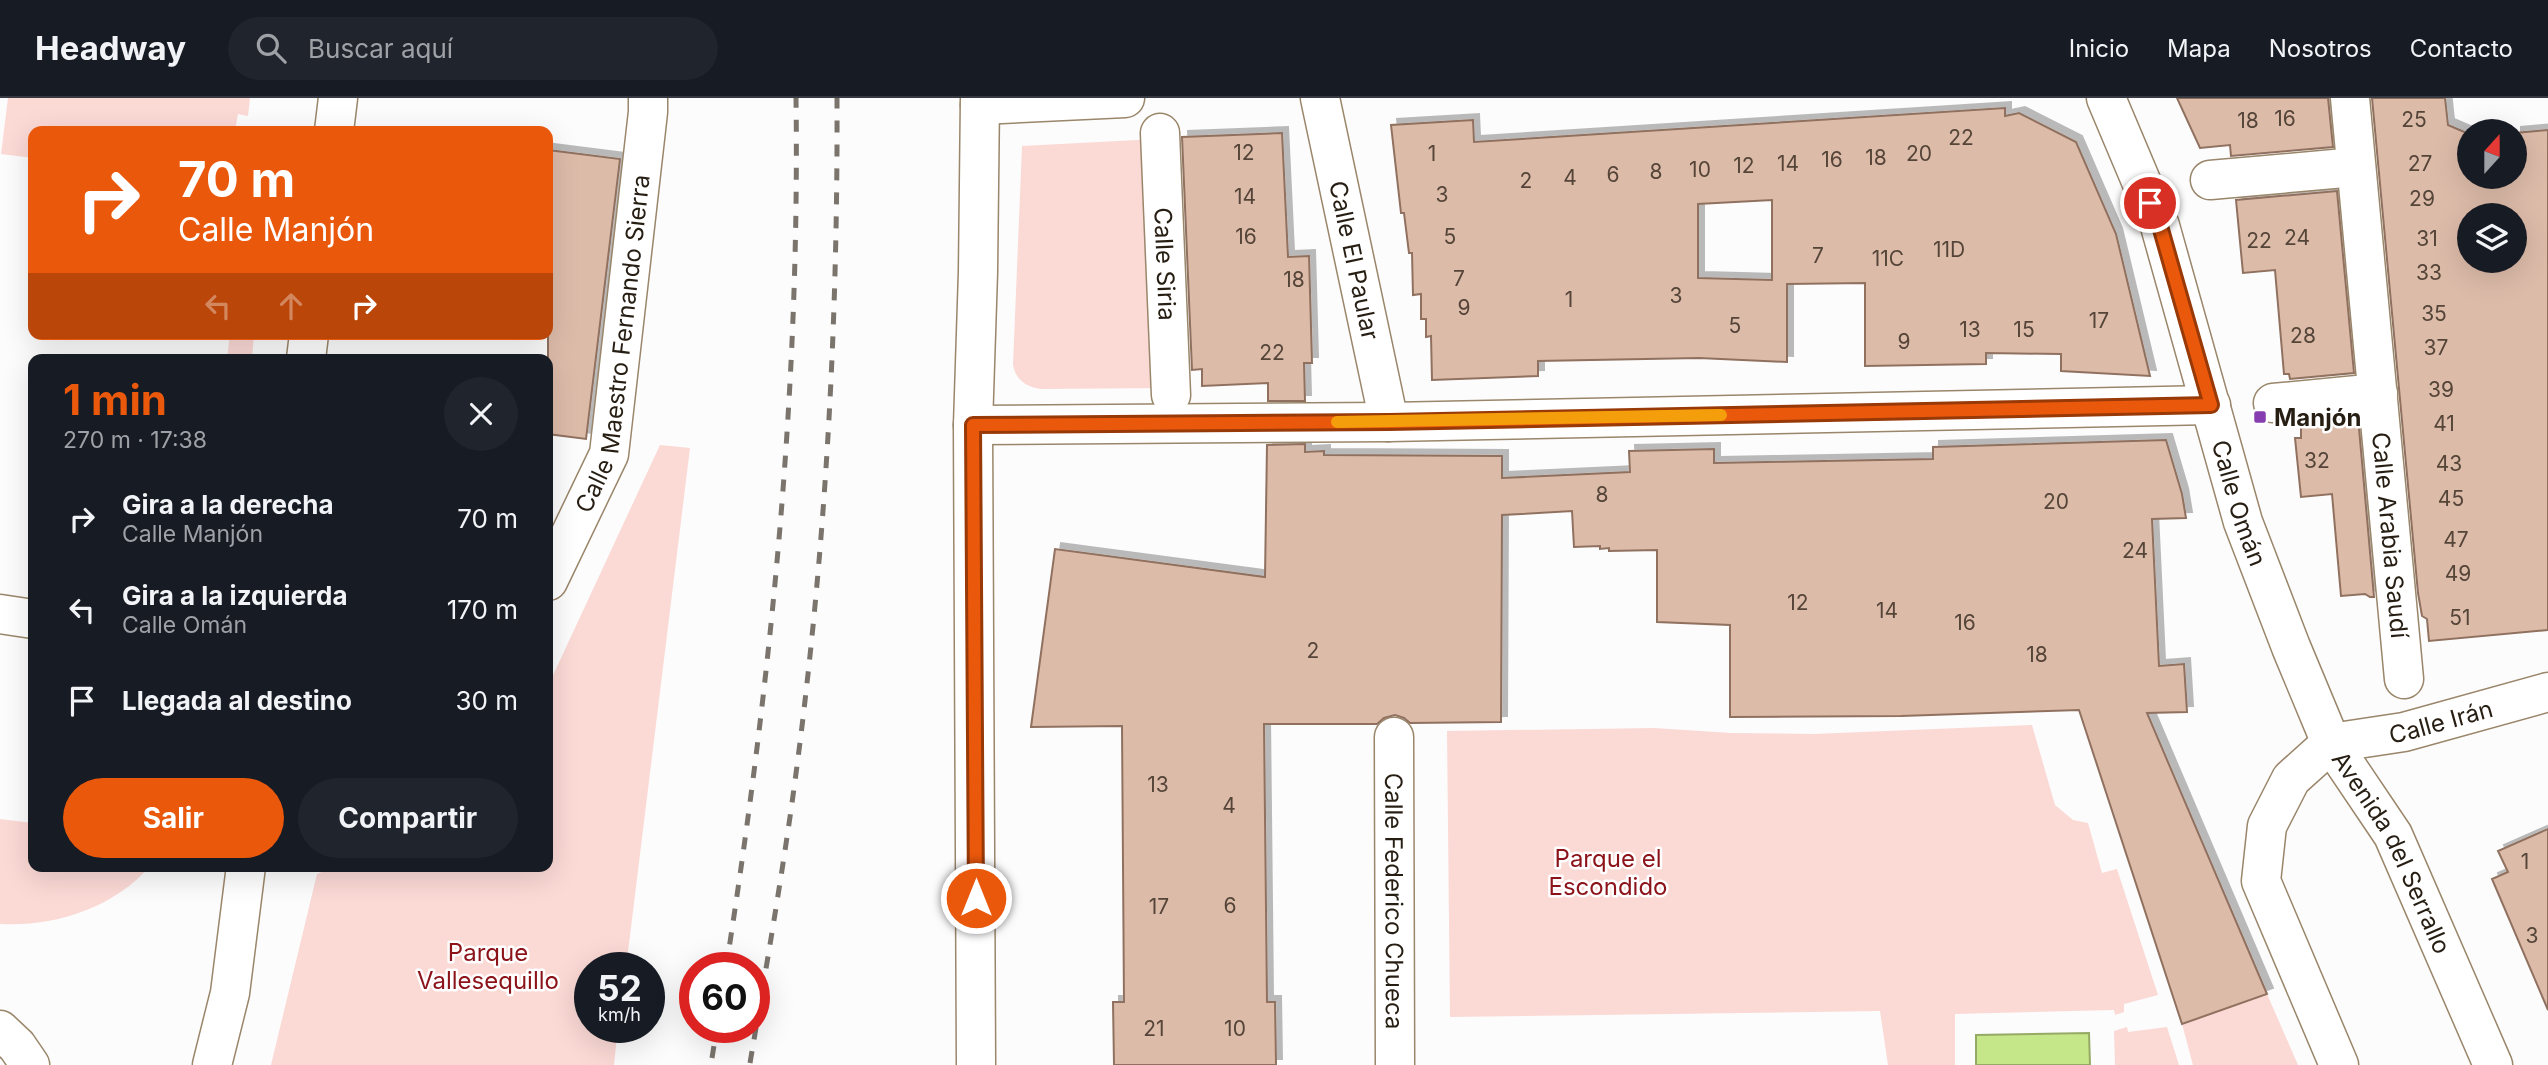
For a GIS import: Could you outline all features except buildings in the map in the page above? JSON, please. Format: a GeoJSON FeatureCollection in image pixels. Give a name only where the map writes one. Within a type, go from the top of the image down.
{"type":"FeatureCollection","features":[{"type":"Feature","properties":{"kind":"street"},"geometry":{"type":"LineString","coordinates":[[335,126],[338,98]]}},
{"type":"Feature","properties":{"kind":"street","name":"Calle Maestro Fernando Sierra"},"geometry":{"type":"LineString","coordinates":[[553,571],[609,454],[648,98]]}},
{"type":"Feature","properties":{"kind":"street"},"geometry":{"type":"LineString","coordinates":[[976,1065],[973,425],[980,101],[1125,98]]}},
{"type":"Feature","properties":{"kind":"street","name":"Calle El Paular"},"geometry":{"type":"LineString","coordinates":[[1320,98],[1389,422]]}},
{"type":"Feature","properties":{"kind":"street","name":"Calle Omán"},"geometry":{"type":"LineString","coordinates":[[2106,98],[2160,226],[2244,522],[2332,743]]}},
{"type":"Feature","properties":{"kind":"street","name":"Calle Arabia Saudí"},"geometry":{"type":"LineString","coordinates":[[2350,98],[2404,679]]}},
{"type":"Feature","properties":{"kind":"street","name":"Calle Siria"},"geometry":{"type":"LineString","coordinates":[[1160,133],[1171,395]]}},
{"type":"Feature","properties":{"kind":"street"},"geometry":{"type":"LineString","coordinates":[[2210,180],[2356,167]]}},
{"type":"Feature","properties":{"kind":"street"},"geometry":{"type":"LineString","coordinates":[[2273,403],[2378,393]]}},
{"type":"Feature","properties":{"kind":"street"},"geometry":{"type":"LineString","coordinates":[[973,425],[1389,422],[2211,405]]}},
{"type":"Feature","properties":{"kind":"street"},"geometry":{"type":"LineString","coordinates":[[0,614],[28,618]]}},
{"type":"Feature","properties":{"kind":"street","name":"Calle Irán"},"geometry":{"type":"LineString","coordinates":[[2332,743],[2404,732],[2548,692]]}},
{"type":"Feature","properties":{"kind":"street","name":"Calle Federico Chueca"},"geometry":{"type":"LineString","coordinates":[[1394,737],[1395,1065]]}},
{"type":"Feature","properties":{"kind":"street","name":"Avenida del Serrallo"},"geometry":{"type":"LineString","coordinates":[[2339,1065],[2261,881],[2267,826],[2291,779],[2332,743],[2393,835],[2493,1065]]}},
{"type":"Feature","properties":{"kind":"street"},"geometry":{"type":"LineString","coordinates":[[212,1065],[230,993],[245,872]]}},
{"type":"Feature","properties":{"kind":"street"},"geometry":{"type":"LineString","coordinates":[[0,1030],[17,1046],[30,1065]]}},
{"type":"Feature","properties":{"kind":"green space"},"geometry":{"type":"Polygon","coordinates":[[[8,98],[250,98],[248,116],[238,114],[236,126],[28,126],[28,157],[1,154],[8,98]]]}},
{"type":"Feature","properties":{"kind":"green space"},"geometry":{"type":"Polygon","coordinates":[[[1156,139],[1165,388],[1031,387],[1019,379],[1013,365],[1022,146],[1156,139]]]}},
{"type":"Feature","properties":{"kind":"green space"},"geometry":{"type":"Polygon","coordinates":[[[229,340],[254,340],[252,354],[228,354],[229,340]]]}},
{"type":"Feature","properties":{"kind":"green space","name":"Parque Vallesequillo"},"geometry":{"type":"Polygon","coordinates":[[[660,445],[690,448],[628,952],[574,952],[574,1043],[616,1043],[614,1065],[271,1065],[317,874],[553,872],[553,675],[660,445]]]}},
{"type":"Feature","properties":{"kind":"green space","name":"Parque el Escondido"},"geometry":{"type":"Polygon","coordinates":[[[2032,725],[2055,805],[2073,820],[2088,823],[2102,873],[2117,869],[2158,995],[2124,1004],[2124,1012],[2115,1015],[2114,1010],[1955,1014],[1955,1065],[1888,1065],[1880,1011],[1450,1017],[1447,731],[1654,728],[1731,733],[1814,734],[2032,725]]]}},
{"type":"Feature","properties":{"kind":"green space"},"geometry":{"type":"Polygon","coordinates":[[[0,819],[28,822],[28,872],[144,872],[119,893],[82,912],[41,922],[0,924],[0,819]]]}},
{"type":"Feature","properties":{"kind":"green space"},"geometry":{"type":"Polygon","coordinates":[[[2267,994],[2298,1065],[2193,1065],[2182,1024],[2267,994]]]}},
{"type":"Feature","properties":{"kind":"green space"},"geometry":{"type":"Polygon","coordinates":[[[2127,1027],[2128,1032],[2167,1027],[2179,1065],[2115,1065],[2114,1031],[2127,1027]]]}},
{"type":"Feature","properties":{"kind":"shaded area"},"geometry":{"type":"Polygon","coordinates":[[[2089,1033],[2090,1065],[1976,1065],[1976,1035],[2089,1033]]]}},
{"type":"Feature","properties":{"kind":"railway"},"geometry":{"type":"LineString","coordinates":[[728,952],[756,752],[779,534],[793,316],[796,98]]}},
{"type":"Feature","properties":{"kind":"railway"},"geometry":{"type":"LineString","coordinates":[[750,1063],[790,817],[812,638],[832,368],[837,98]]}},
{"type":"Feature","properties":{"kind":"railway"},"geometry":{"type":"LineString","coordinates":[[712,1058],[714,1043]]}},
{"type":"Feature","properties":{"kind":"slow traffic"},"geometry":{"type":"LineString","coordinates":[[1337,422],[1721,415]]}},
{"type":"Feature","properties":{"kind":"place","name":"Manjón"},"geometry":{"type":"Point","coordinates":[2260,417]}},
{"type":"Feature","properties":{"kind":"route"},"geometry":{"type":"LineString","coordinates":[[976,898],[973,425],[1389,422],[2211,405],[2160,226],[2150,203]]}}]}
